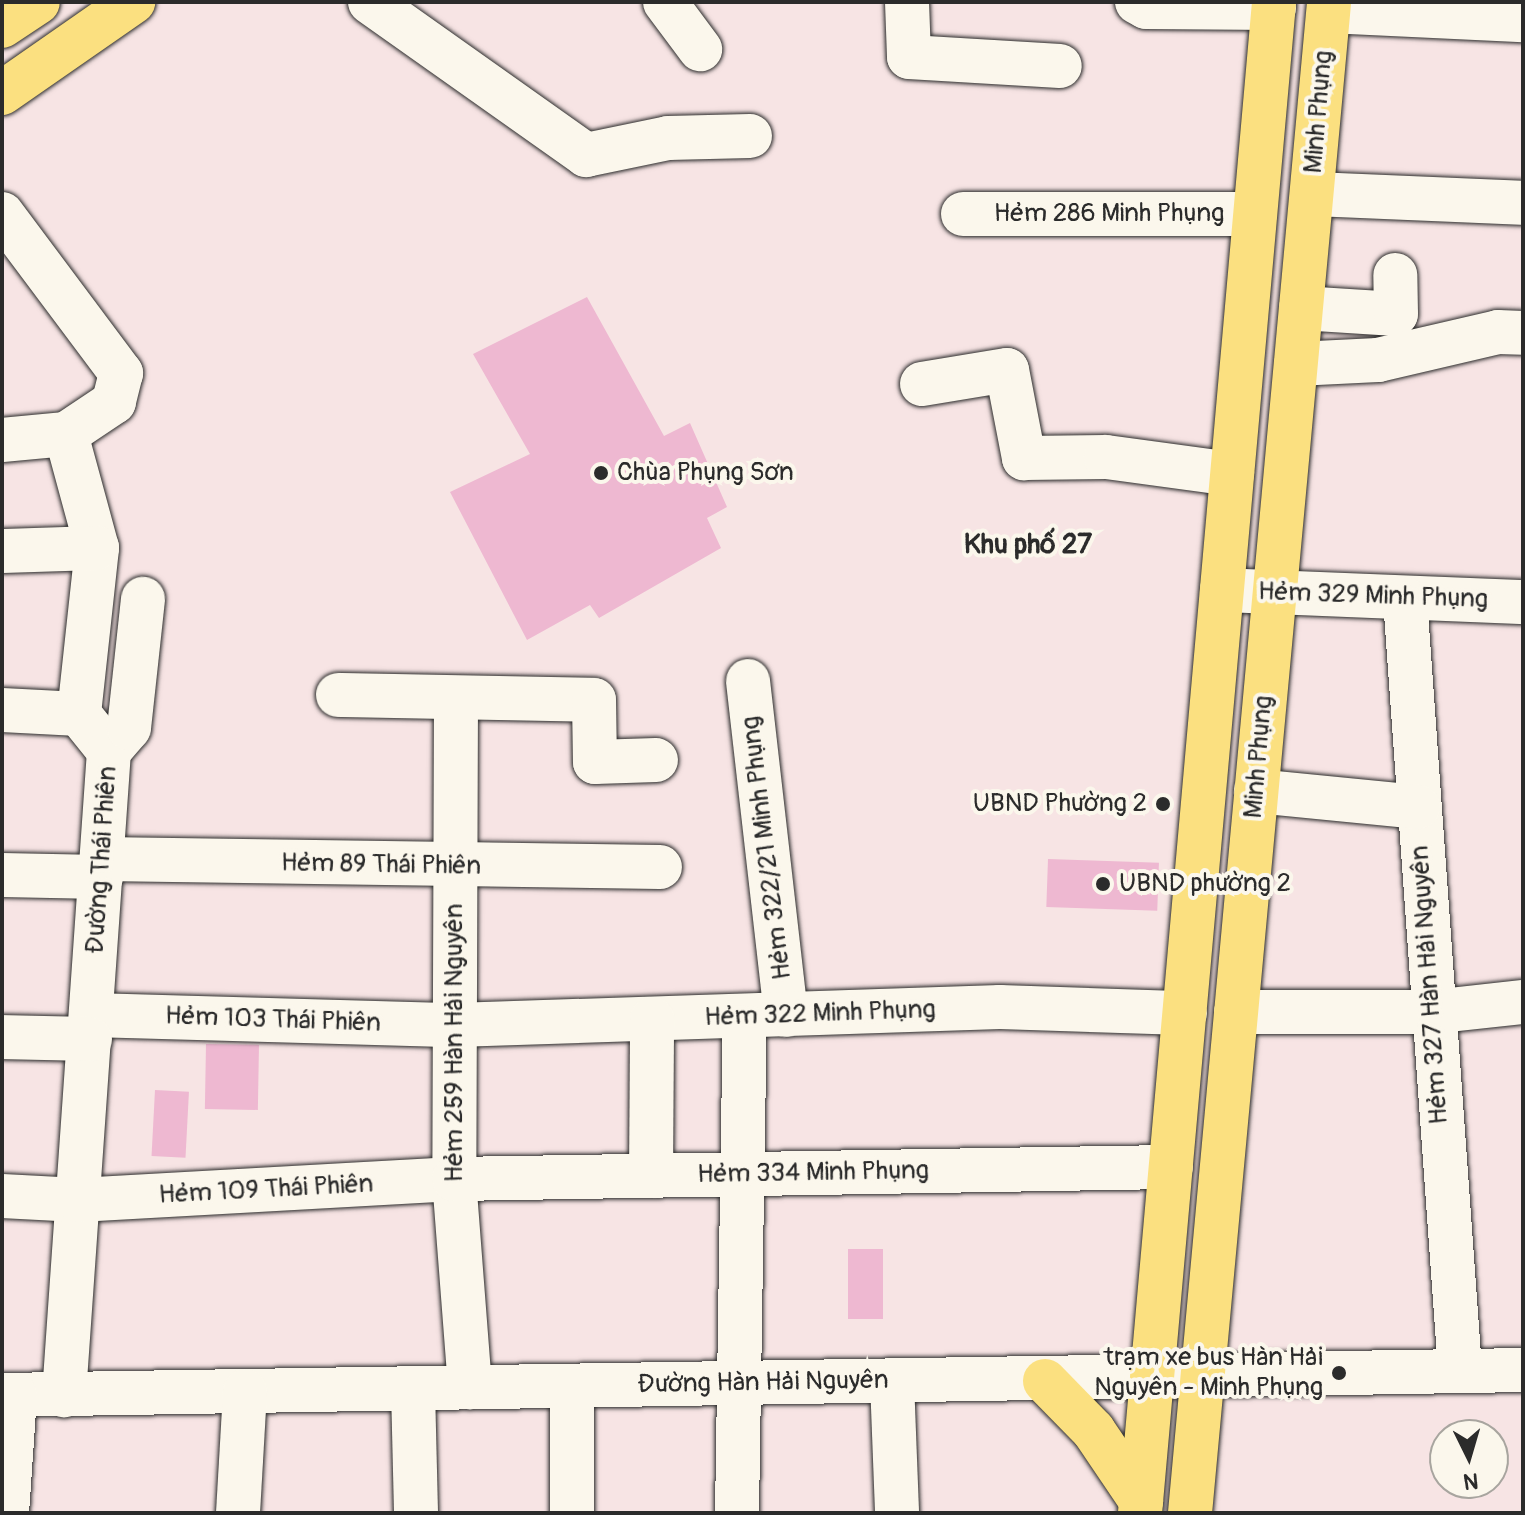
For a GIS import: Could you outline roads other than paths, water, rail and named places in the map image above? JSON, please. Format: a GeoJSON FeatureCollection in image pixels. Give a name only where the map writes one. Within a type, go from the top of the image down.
{"type":"FeatureCollection","features":[{"type":"Feature","properties":{"kind":"main road"},"geometry":{"type":"LineString","coordinates":[[2,26],[38,2]]}},
{"type":"Feature","properties":{"kind":"main road"},"geometry":{"type":"LineString","coordinates":[[2,93],[133,2]]}},
{"type":"Feature","properties":{"kind":"main road","name":"Minh Phụng"},"geometry":{"type":"LineString","coordinates":[[1140,1507],[1274,5]]}},
{"type":"Feature","properties":{"kind":"main road","name":"Minh Phụng"},"geometry":{"type":"LineString","coordinates":[[1190,1513],[1329,7]]}},
{"type":"Feature","properties":{"kind":"main road"},"geometry":{"type":"LineString","coordinates":[[1045,1381],[1093,1430],[1140,1507]]}},
{"type":"Feature","properties":{"kind":"street"},"geometry":{"type":"LineString","coordinates":[[370,2],[586,155],[668,138],[750,136]]}},
{"type":"Feature","properties":{"kind":"street"},"geometry":{"type":"LineString","coordinates":[[665,2],[700,49]]}},
{"type":"Feature","properties":{"kind":"street"},"geometry":{"type":"LineString","coordinates":[[907,2],[909,57],[1060,66]]}},
{"type":"Feature","properties":{"kind":"street"},"geometry":{"type":"LineString","coordinates":[[1137,2],[1146,7],[1274,5]]}},
{"type":"Feature","properties":{"kind":"street"},"geometry":{"type":"LineString","coordinates":[[1329,7],[1523,20]]}},
{"type":"Feature","properties":{"kind":"street"},"geometry":{"type":"LineString","coordinates":[[1312,194],[1523,203]]}},
{"type":"Feature","properties":{"kind":"street"},"geometry":{"type":"LineString","coordinates":[[2,214],[121,373],[114,402],[66,434],[2,440]]}},
{"type":"Feature","properties":{"kind":"street","name":"Hẻm 286 Minh Phụng"},"geometry":{"type":"LineString","coordinates":[[963,214],[1255,214]]}},
{"type":"Feature","properties":{"kind":"street"},"geometry":{"type":"LineString","coordinates":[[1301,308],[1396,314],[1395,275]]}},
{"type":"Feature","properties":{"kind":"street"},"geometry":{"type":"LineString","coordinates":[[1296,364],[1378,360],[1498,332],[1523,333]]}},
{"type":"Feature","properties":{"kind":"street"},"geometry":{"type":"LineString","coordinates":[[922,384],[1007,370],[1024,458],[1106,457],[1232,474]]}},
{"type":"Feature","properties":{"kind":"street"},"geometry":{"type":"LineString","coordinates":[[2,710],[79,714],[97,548],[66,434]]}},
{"type":"Feature","properties":{"kind":"street"},"geometry":{"type":"LineString","coordinates":[[2,551],[97,548]]}},
{"type":"Feature","properties":{"kind":"street","name":"Hẻm 329 Minh Phụng"},"geometry":{"type":"LineString","coordinates":[[1222,590],[1523,602]]}},
{"type":"Feature","properties":{"kind":"street"},"geometry":{"type":"LineString","coordinates":[[109,751],[129,728],[143,599]]}},
{"type":"Feature","properties":{"kind":"street","name":"Hẻm 327 Hàn Hải Nguyên"},"geometry":{"type":"LineString","coordinates":[[1405,599],[1431,1012],[1460,1371]]}},
{"type":"Feature","properties":{"kind":"street","name":"Hẻm 322/21 Minh Phụng"},"geometry":{"type":"LineString","coordinates":[[737,1513],[742,1174],[766,1016],[748,681]]}},
{"type":"Feature","properties":{"kind":"street"},"geometry":{"type":"LineString","coordinates":[[338,695],[594,700],[595,762],[656,760]]}},
{"type":"Feature","properties":{"kind":"street","name":"Hẻm 259 Hàn Hải Nguyên"},"geometry":{"type":"LineString","coordinates":[[456,698],[454,1179],[470,1387]]}},
{"type":"Feature","properties":{"kind":"street","name":"Đường Thái Phiên"},"geometry":{"type":"LineString","coordinates":[[64,1395],[109,751],[79,714]]}},
{"type":"Feature","properties":{"kind":"street"},"geometry":{"type":"LineString","coordinates":[[1256,791],[1418,807]]}},
{"type":"Feature","properties":{"kind":"street","name":"Hẻm 89 Thái Phiên"},"geometry":{"type":"LineString","coordinates":[[2,875],[101,868],[660,867]]}},
{"type":"Feature","properties":{"kind":"street"},"geometry":{"type":"LineString","coordinates":[[1236,1012],[1431,1012],[1523,1002]]}},
{"type":"Feature","properties":{"kind":"street","name":"Hẻm 322 Minh Phụng"},"geometry":{"type":"LineString","coordinates":[[455,1025],[1000,1007],[1185,1013]]}},
{"type":"Feature","properties":{"kind":"street"},"geometry":{"type":"LineString","coordinates":[[651,1176],[652,1019]]}},
{"type":"Feature","properties":{"kind":"street","name":"Hẻm 103 Thái Phiên"},"geometry":{"type":"LineString","coordinates":[[2,1037],[90,1027],[455,1025]]}},
{"type":"Feature","properties":{"kind":"street","name":"Hẻm 334 Minh Phụng"},"geometry":{"type":"LineString","coordinates":[[454,1179],[1171,1167]]}},
{"type":"Feature","properties":{"kind":"street","name":"Hẻm 109 Thái Phiên"},"geometry":{"type":"LineString","coordinates":[[2,1196],[78,1200],[454,1179]]}},
{"type":"Feature","properties":{"kind":"street","name":"Đường Hàn Hải Nguyên"},"geometry":{"type":"LineString","coordinates":[[9,1395],[1045,1381],[1153,1374],[1523,1370]]}},
{"type":"Feature","properties":{"kind":"street"},"geometry":{"type":"LineString","coordinates":[[892,1381],[897,1513]]}},
{"type":"Feature","properties":{"kind":"street"},"geometry":{"type":"LineString","coordinates":[[572,1386],[572,1513]]}},
{"type":"Feature","properties":{"kind":"street"},"geometry":{"type":"LineString","coordinates":[[413,1389],[416,1513]]}},
{"type":"Feature","properties":{"kind":"street"},"geometry":{"type":"LineString","coordinates":[[238,1513],[245,1391]]}},
{"type":"Feature","properties":{"kind":"street"},"geometry":{"type":"LineString","coordinates":[[7,1513],[9,1395]]}},
{"type":"Feature","properties":{"kind":"place","name":"Chùa Phụng Sơn"},"geometry":{"type":"Point","coordinates":[601,473]}},
{"type":"Feature","properties":{"kind":"place","name":"UBND Phường 2"},"geometry":{"type":"Point","coordinates":[1163,804]}},
{"type":"Feature","properties":{"kind":"place","name":"UBND phường 2"},"geometry":{"type":"Point","coordinates":[1103,884]}},
{"type":"Feature","properties":{"kind":"place","name":"trạm xe bus Hàn Hải Nguyên - Minh Phụng"},"geometry":{"type":"Point","coordinates":[1339,1373]}},
{"type":"Feature","properties":{"kind":"district","name":"Khu phố 27"},"geometry":{"type":"Point","coordinates":[1028,545]}}]}
